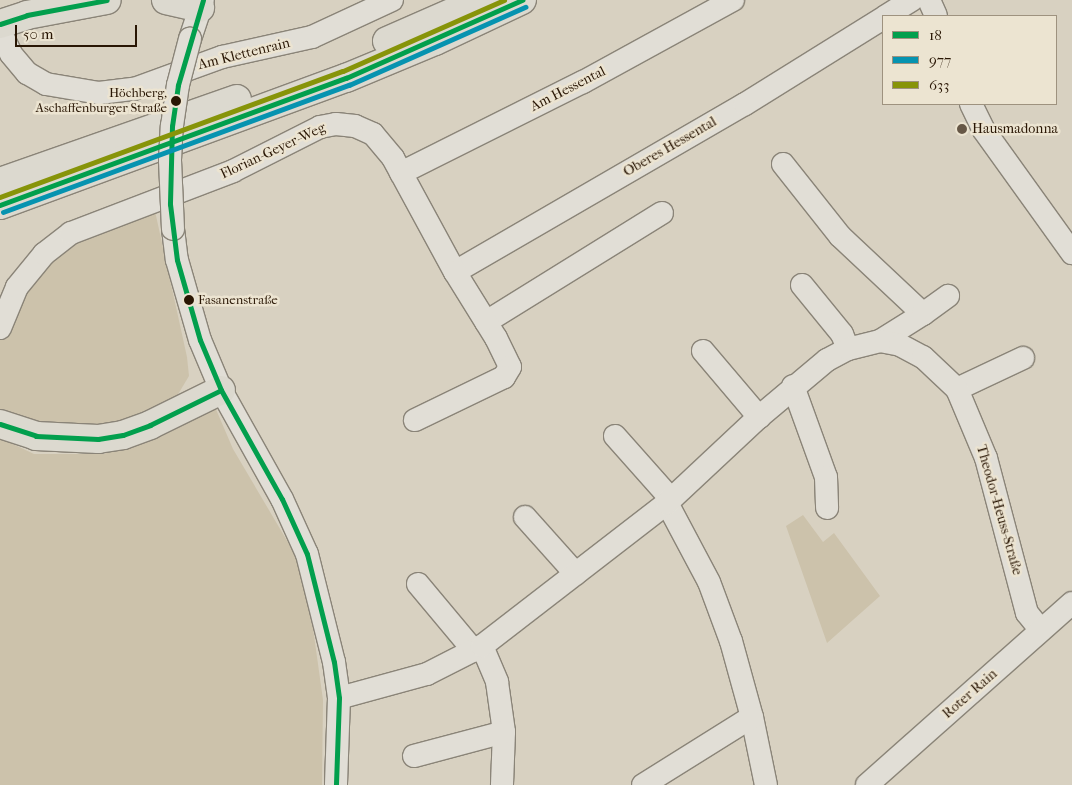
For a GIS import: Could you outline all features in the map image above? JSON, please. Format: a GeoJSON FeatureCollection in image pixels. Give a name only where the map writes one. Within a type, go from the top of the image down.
{"type":"FeatureCollection","features":[{"type":"Feature","properties":{"kind":"main road"},"geometry":{"type":"LineString","coordinates":[[0,24],[27,15],[107,0]]}},
{"type":"Feature","properties":{"kind":"main road"},"geometry":{"type":"LineString","coordinates":[[166,0],[202,4]]}},
{"type":"Feature","properties":{"kind":"main road"},"geometry":{"type":"LineString","coordinates":[[0,182],[288,81],[479,0]]}},
{"type":"Feature","properties":{"kind":"main road"},"geometry":{"type":"LineString","coordinates":[[0,204],[346,78],[435,42],[522,0]]}},
{"type":"Feature","properties":{"kind":"main road"},"geometry":{"type":"LineString","coordinates":[[0,170],[46,166]]}},
{"type":"Feature","properties":{"kind":"main road"},"geometry":{"type":"LineString","coordinates":[[0,424],[36,436],[69,440],[106,437],[150,425],[221,390]]}},
{"type":"Feature","properties":{"kind":"street","name":"Am Klettenrain"},"geometry":{"type":"LineString","coordinates":[[0,31],[11,54],[27,73],[46,84],[100,93],[134,89],[222,57],[312,37],[392,0]]}},
{"type":"Feature","properties":{"kind":"street","name":"Am Hessental"},"geometry":{"type":"LineString","coordinates":[[401,173],[583,82],[733,0]]}},
{"type":"Feature","properties":{"kind":"street","name":"Oberes Hessental"},"geometry":{"type":"LineString","coordinates":[[888,15],[912,0]]}},
{"type":"Feature","properties":{"kind":"street"},"geometry":{"type":"LineString","coordinates":[[929,0],[936,15]]}},
{"type":"Feature","properties":{"kind":"street"},"geometry":{"type":"LineString","coordinates":[[202,4],[190,39],[178,85],[170,160],[173,229],[188,303],[221,390],[282,499],[307,554],[334,662],[339,698],[336,785]]}},
{"type":"Feature","properties":{"kind":"street","name":"Oberes Hessental"},"geometry":{"type":"LineString","coordinates":[[455,272],[746,104],[882,19]]}},
{"type":"Feature","properties":{"kind":"street"},"geometry":{"type":"LineString","coordinates":[[972,105],[988,136],[1072,253]]}},
{"type":"Feature","properties":{"kind":"street","name":"Florian-Geyer-Weg"},"geometry":{"type":"LineString","coordinates":[[0,328],[17,287],[44,254],[71,234],[233,171],[320,127],[336,124],[373,134],[385,146],[455,272],[486,322],[510,368],[504,377],[415,420]]}},
{"type":"Feature","properties":{"kind":"street"},"geometry":{"type":"LineString","coordinates":[[783,164],[840,236],[923,314]]}},
{"type":"Feature","properties":{"kind":"street"},"geometry":{"type":"LineString","coordinates":[[486,322],[662,213]]}},
{"type":"Feature","properties":{"kind":"street"},"geometry":{"type":"LineString","coordinates":[[802,285],[842,334],[848,349]]}},
{"type":"Feature","properties":{"kind":"street","name":"Theodor-Heuss-Straße"},"geometry":{"type":"LineString","coordinates":[[339,698],[426,674],[478,648],[668,501],[793,386],[827,360],[848,349],[880,341],[948,296]]}},
{"type":"Feature","properties":{"kind":"street","name":"Theodor-Heuss-Straße"},"geometry":{"type":"LineString","coordinates":[[880,341],[900,345],[923,357],[957,389],[986,458],[1027,613],[1041,630]]}},
{"type":"Feature","properties":{"kind":"street"},"geometry":{"type":"LineString","coordinates":[[703,351],[759,417]]}},
{"type":"Feature","properties":{"kind":"street"},"geometry":{"type":"LineString","coordinates":[[957,389],[1023,358]]}},
{"type":"Feature","properties":{"kind":"street"},"geometry":{"type":"LineString","coordinates":[[793,386],[826,477],[827,508]]}},
{"type":"Feature","properties":{"kind":"street"},"geometry":{"type":"LineString","coordinates":[[615,436],[668,501],[709,582],[731,641],[752,717],[766,785]]}},
{"type":"Feature","properties":{"kind":"street"},"geometry":{"type":"LineString","coordinates":[[525,517],[576,574]]}},
{"type":"Feature","properties":{"kind":"street"},"geometry":{"type":"LineString","coordinates":[[418,584],[478,648],[497,682],[504,732],[502,785]]}},
{"type":"Feature","properties":{"kind":"street","name":"Roter Rain"},"geometry":{"type":"LineString","coordinates":[[867,785],[1072,602]]}},
{"type":"Feature","properties":{"kind":"street"},"geometry":{"type":"LineString","coordinates":[[643,785],[752,717]]}},
{"type":"Feature","properties":{"kind":"street"},"geometry":{"type":"LineString","coordinates":[[414,756],[504,732]]}},
{"type":"Feature","properties":{"kind":"shaded area"},"geometry":{"type":"Polygon","coordinates":[[[153,202],[187,357],[189,376],[177,396],[121,427],[36,424],[0,411],[0,328],[44,254],[153,202]]]}},
{"type":"Feature","properties":{"kind":"shaded area"},"geometry":{"type":"Polygon","coordinates":[[[215,407],[233,449],[296,556],[312,621],[323,700],[322,785],[0,785],[0,438],[34,454],[104,454],[165,432],[215,407]]]}},
{"type":"Feature","properties":{"kind":"shaded area"},"geometry":{"type":"Polygon","coordinates":[[[803,515],[823,542],[834,533],[880,596],[827,643],[786,526],[803,515]]]}},
{"type":"Feature","properties":{"kind":"transit line","name":"18"},"geometry":{"type":"LineString","coordinates":[[0,24],[27,15],[107,0]]}},
{"type":"Feature","properties":{"kind":"transit line","name":"18"},"geometry":{"type":"LineString","coordinates":[[203,0],[178,85],[172,126],[170,204],[177,260],[200,340],[221,390],[282,499],[307,554],[334,662],[339,698],[336,785]]}},
{"type":"Feature","properties":{"kind":"transit line","name":"633"},"geometry":{"type":"LineString","coordinates":[[0,197],[343,71],[504,0]]}},
{"type":"Feature","properties":{"kind":"transit line","name":"18"},"geometry":{"type":"LineString","coordinates":[[0,205],[346,78],[522,0]]}},
{"type":"Feature","properties":{"kind":"transit line","name":"977"},"geometry":{"type":"LineString","coordinates":[[3,212],[349,85],[525,7]]}},
{"type":"Feature","properties":{"kind":"transit line","name":"18"},"geometry":{"type":"LineString","coordinates":[[0,424],[36,436],[98,439],[123,435],[150,425],[221,390]]}},
{"type":"Feature","properties":{"kind":"place","name":"Höchberg, Aschaffenburger Straße"},"geometry":{"type":"Point","coordinates":[176,101]}},
{"type":"Feature","properties":{"kind":"place","name":"Hausmadonna"},"geometry":{"type":"Point","coordinates":[962,129]}},
{"type":"Feature","properties":{"kind":"place","name":"Fasanenstraße"},"geometry":{"type":"Point","coordinates":[189,300]}}]}
